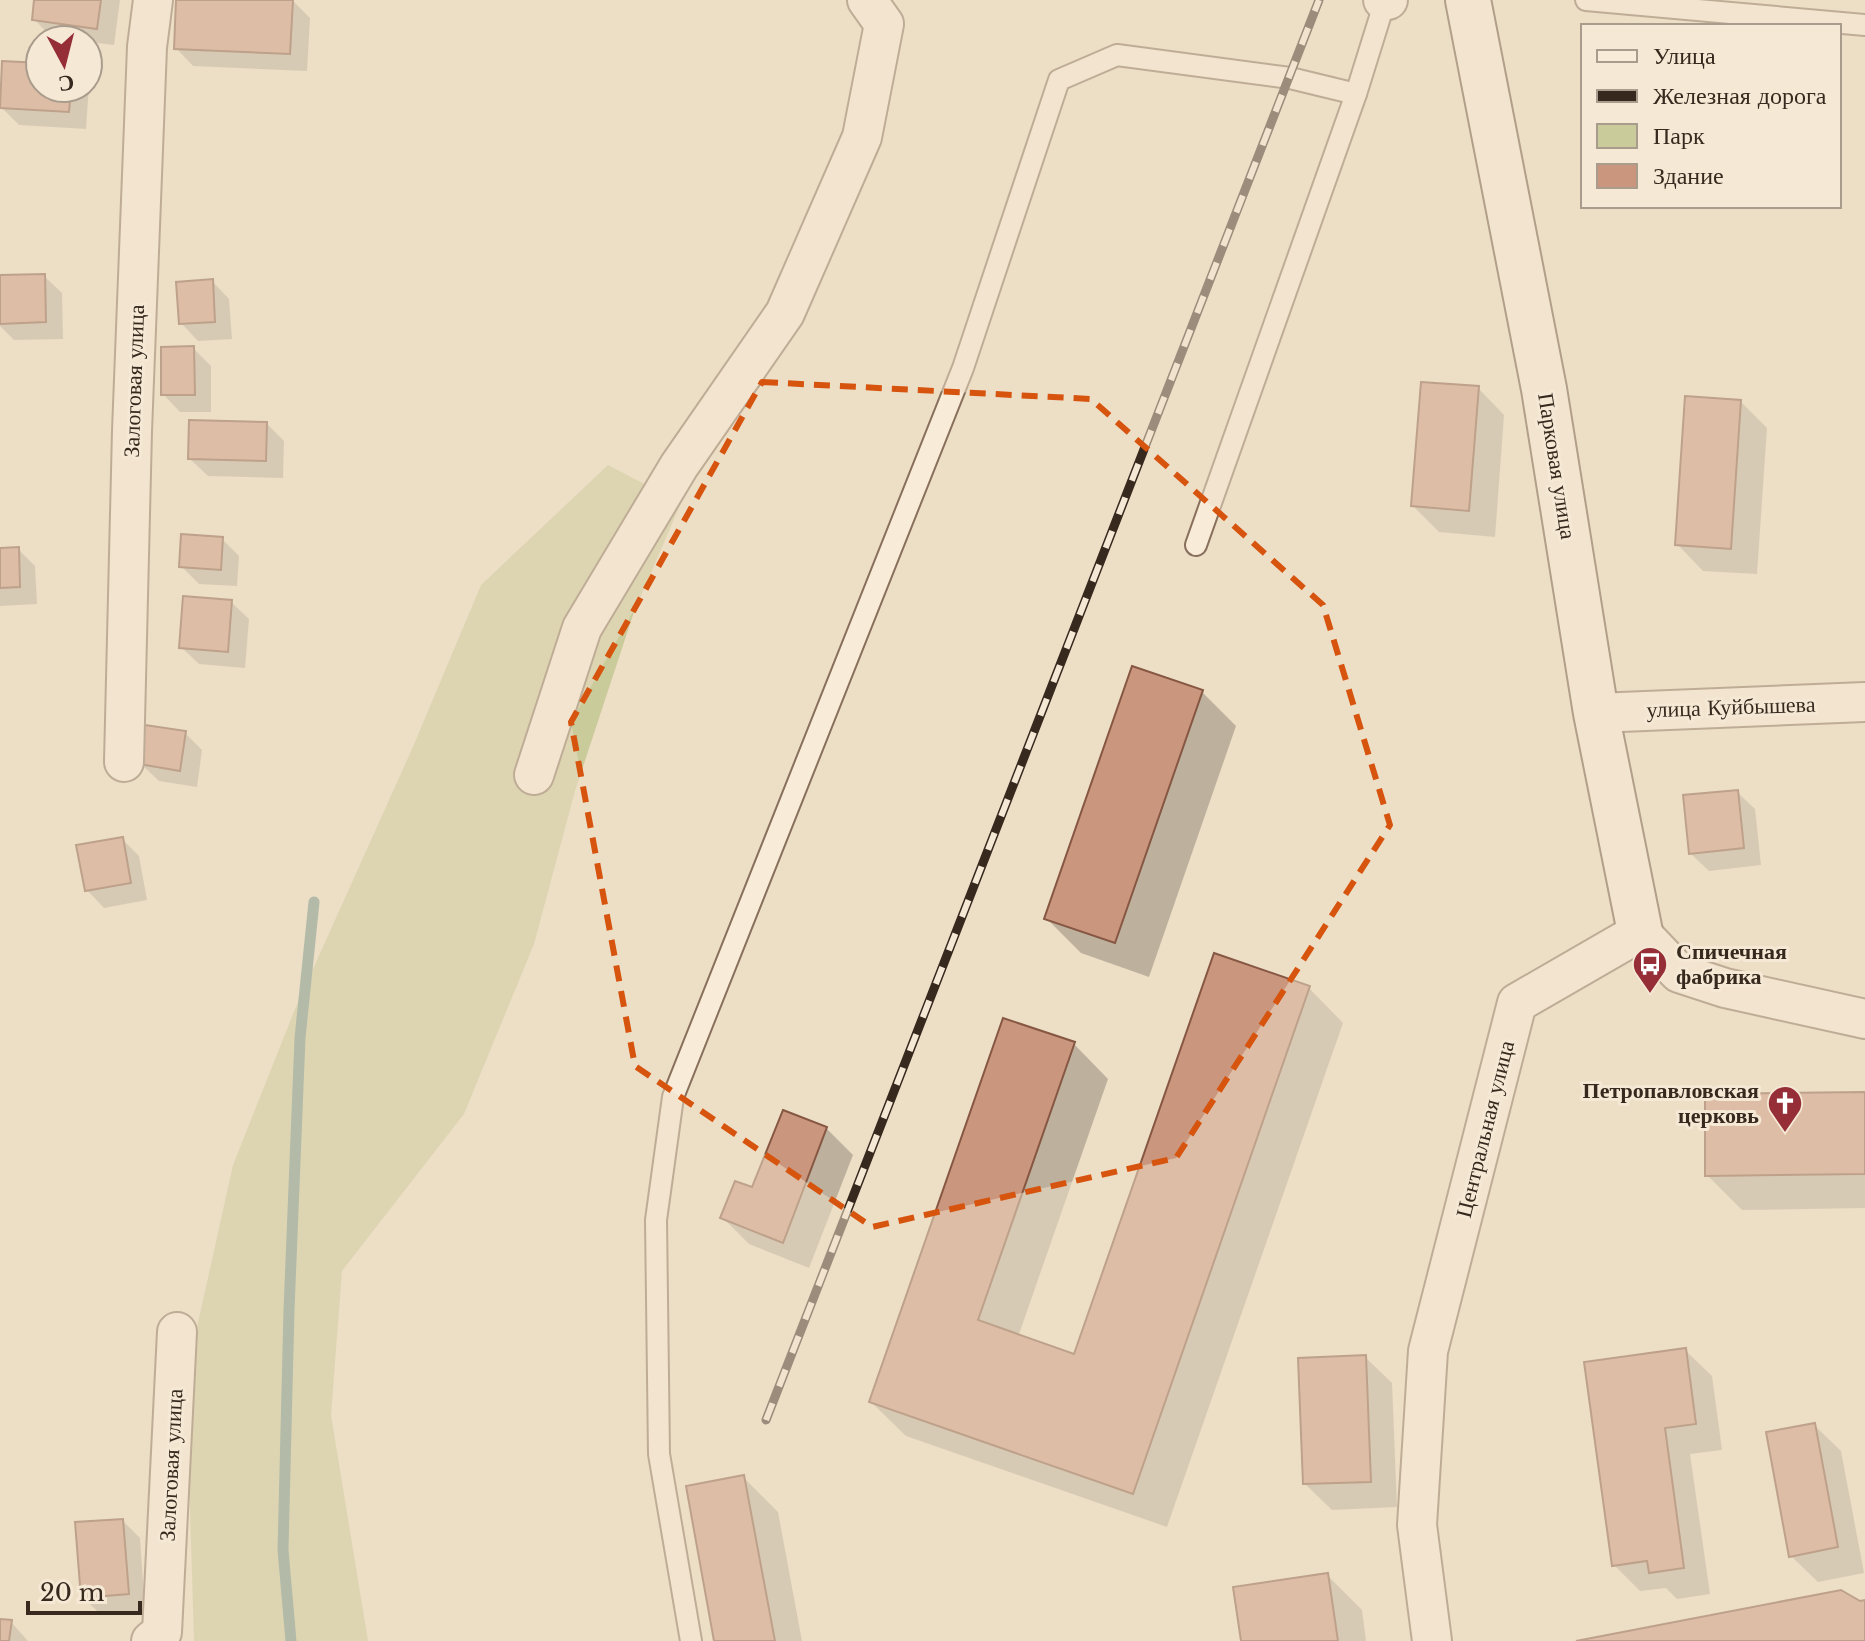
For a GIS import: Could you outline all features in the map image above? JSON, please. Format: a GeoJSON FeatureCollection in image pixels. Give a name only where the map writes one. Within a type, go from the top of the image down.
{"type":"FeatureCollection","features":[{"type":"Feature","properties":{"kind":"street","name":"Залоговая улица"},"geometry":{"type":"LineString","coordinates":[[124,762],[132,415],[147,47],[153,0]]}},
{"type":"Feature","properties":{"kind":"street"},"geometry":{"type":"LineString","coordinates":[[534,775],[582,628],[679,466],[785,313],[862,137],[884,24],[867,0]]}},
{"type":"Feature","properties":{"kind":"street","name":"Парковая улица"},"geometry":{"type":"LineString","coordinates":[[1468,0],[1544,389],[1596,713],[1640,932]]}},
{"type":"Feature","properties":{"kind":"street","name":"улица Куйбышева"},"geometry":{"type":"LineString","coordinates":[[1596,713],[1865,702]]}},
{"type":"Feature","properties":{"kind":"street"},"geometry":{"type":"LineString","coordinates":[[1640,932],[1679,973],[1725,988],[1865,1019]]}},
{"type":"Feature","properties":{"kind":"street","name":"Центральная улица"},"geometry":{"type":"LineString","coordinates":[[1432,1641],[1417,1525],[1428,1351],[1517,1003],[1640,932]]}},
{"type":"Feature","properties":{"kind":"street","name":"Залоговая улица"},"geometry":{"type":"LineString","coordinates":[[151,1641],[162,1632],[177,1332]]}},
{"type":"Feature","properties":{"kind":"lane"},"geometry":{"type":"LineString","coordinates":[[1196,545],[1356,94],[1385,0]]}},
{"type":"Feature","properties":{"kind":"lane"},"geometry":{"type":"LineString","coordinates":[[1586,0],[1865,25]]}},
{"type":"Feature","properties":{"kind":"lane"},"geometry":{"type":"LineString","coordinates":[[691,1641],[659,1454],[656,1220],[673,1097],[963,368],[1059,80],[1117,55],[1290,78],[1356,94]]}},
{"type":"Feature","properties":{"kind":"highlighted area"},"geometry":{"type":"Polygon","coordinates":[[[762,382],[1091,399],[1323,605],[1390,825],[1176,1158],[872,1227],[635,1066],[571,722],[762,382]]]}},
{"type":"Feature","properties":{"kind":"green space"},"geometry":{"type":"Polygon","coordinates":[[[608,465],[681,503],[634,612],[575,791],[534,944],[464,1114],[342,1271],[331,1415],[368,1641],[194,1641],[189,1475],[194,1341],[233,1165],[295,1009],[412,749],[481,585],[608,465]]]}},
{"type":"Feature","properties":{"kind":"building"},"geometry":{"type":"Polygon","coordinates":[[[34,0],[101,0],[98,24],[32,20],[34,0]]]}},
{"type":"Feature","properties":{"kind":"building"},"geometry":{"type":"Polygon","coordinates":[[[176,0],[293,0],[290,54],[174,49],[176,0]]]}},
{"type":"Feature","properties":{"kind":"building"},"geometry":{"type":"Polygon","coordinates":[[[2,61],[24,62],[24,104],[70,104],[69,112],[0,108],[2,61]]]}},
{"type":"Feature","properties":{"kind":"building"},"geometry":{"type":"Polygon","coordinates":[[[45,274],[46,322],[0,324],[0,275],[45,274]]]}},
{"type":"Feature","properties":{"kind":"building"},"geometry":{"type":"Polygon","coordinates":[[[213,279],[215,322],[179,324],[176,282],[213,279]]]}},
{"type":"Feature","properties":{"kind":"building"},"geometry":{"type":"Polygon","coordinates":[[[194,346],[195,395],[161,395],[161,347],[194,346]]]}},
{"type":"Feature","properties":{"kind":"building"},"geometry":{"type":"Polygon","coordinates":[[[1421,382],[1479,386],[1469,511],[1411,506],[1421,382]]]}},
{"type":"Feature","properties":{"kind":"building"},"geometry":{"type":"Polygon","coordinates":[[[1685,396],[1741,400],[1731,549],[1675,545],[1685,396]]]}},
{"type":"Feature","properties":{"kind":"building"},"geometry":{"type":"Polygon","coordinates":[[[189,420],[267,422],[266,461],[188,459],[189,420]]]}},
{"type":"Feature","properties":{"kind":"building"},"geometry":{"type":"Polygon","coordinates":[[[181,534],[223,537],[221,570],[179,567],[181,534]]]}},
{"type":"Feature","properties":{"kind":"building"},"geometry":{"type":"Polygon","coordinates":[[[19,547],[20,587],[0,588],[0,548],[19,547]]]}},
{"type":"Feature","properties":{"kind":"building"},"geometry":{"type":"Polygon","coordinates":[[[183,596],[232,600],[228,652],[179,648],[183,596]]]}},
{"type":"Feature","properties":{"kind":"building"},"geometry":{"type":"Polygon","coordinates":[[[1132,666],[1203,690],[1115,943],[1044,919],[1132,666]]]}},
{"type":"Feature","properties":{"kind":"building"},"geometry":{"type":"Polygon","coordinates":[[[145,725],[186,731],[180,771],[139,764],[145,725]]]}},
{"type":"Feature","properties":{"kind":"building"},"geometry":{"type":"Polygon","coordinates":[[[1738,790],[1744,848],[1689,854],[1683,795],[1738,790]]]}},
{"type":"Feature","properties":{"kind":"building"},"geometry":{"type":"Polygon","coordinates":[[[123,837],[131,883],[85,891],[76,845],[123,837]]]}},
{"type":"Feature","properties":{"kind":"building"},"geometry":{"type":"Polygon","coordinates":[[[1214,953],[1310,986],[1133,1494],[869,1402],[1003,1018],[1075,1042],[978,1320],[1074,1354],[1214,953]]]}},
{"type":"Feature","properties":{"kind":"building","name":"Петропавловская церковь"},"geometry":{"type":"Polygon","coordinates":[[[1865,1092],[1865,1174],[1705,1176],[1705,1094],[1865,1092]]]}},
{"type":"Feature","properties":{"kind":"building"},"geometry":{"type":"Polygon","coordinates":[[[783,1110],[827,1127],[783,1243],[720,1218],[735,1181],[752,1187],[783,1110]]]}},
{"type":"Feature","properties":{"kind":"building"},"geometry":{"type":"Polygon","coordinates":[[[1686,1348],[1696,1424],[1665,1428],[1684,1568],[1649,1573],[1647,1561],[1612,1566],[1584,1362],[1686,1348]]]}},
{"type":"Feature","properties":{"kind":"building"},"geometry":{"type":"Polygon","coordinates":[[[1366,1355],[1371,1482],[1303,1484],[1298,1358],[1366,1355]]]}},
{"type":"Feature","properties":{"kind":"building"},"geometry":{"type":"Polygon","coordinates":[[[1815,1423],[1838,1547],[1789,1557],[1766,1432],[1815,1423]]]}},
{"type":"Feature","properties":{"kind":"building"},"geometry":{"type":"Polygon","coordinates":[[[744,1475],[775,1641],[714,1641],[686,1486],[744,1475]]]}},
{"type":"Feature","properties":{"kind":"building"},"geometry":{"type":"Polygon","coordinates":[[[123,1519],[129,1594],[81,1598],[75,1522],[123,1519]]]}},
{"type":"Feature","properties":{"kind":"building"},"geometry":{"type":"Polygon","coordinates":[[[1328,1573],[1338,1641],[1241,1641],[1233,1587],[1328,1573]]]}},
{"type":"Feature","properties":{"kind":"building"},"geometry":{"type":"Polygon","coordinates":[[[1841,1590],[1860,1601],[1865,1600],[1865,1641],[1576,1641],[1841,1590]]]}},
{"type":"Feature","properties":{"kind":"building"},"geometry":{"type":"Polygon","coordinates":[[[0,1619],[12,1620],[9,1641],[0,1641],[0,1619]]]}},
{"type":"Feature","properties":{"kind":"waterway"},"geometry":{"type":"LineString","coordinates":[[291,1641],[283,1550],[289,1310],[300,1038],[314,902]]}},
{"type":"Feature","properties":{"kind":"railway"},"geometry":{"type":"LineString","coordinates":[[766,1420],[1319,0]]}},
{"type":"Feature","properties":{"kind":"place","name":"Спичечная фабрика"},"geometry":{"type":"Point","coordinates":[1650,995]}},
{"type":"Feature","properties":{"kind":"place","name":"Петропавловская церковь"},"geometry":{"type":"Point","coordinates":[1785,1134]}}]}
